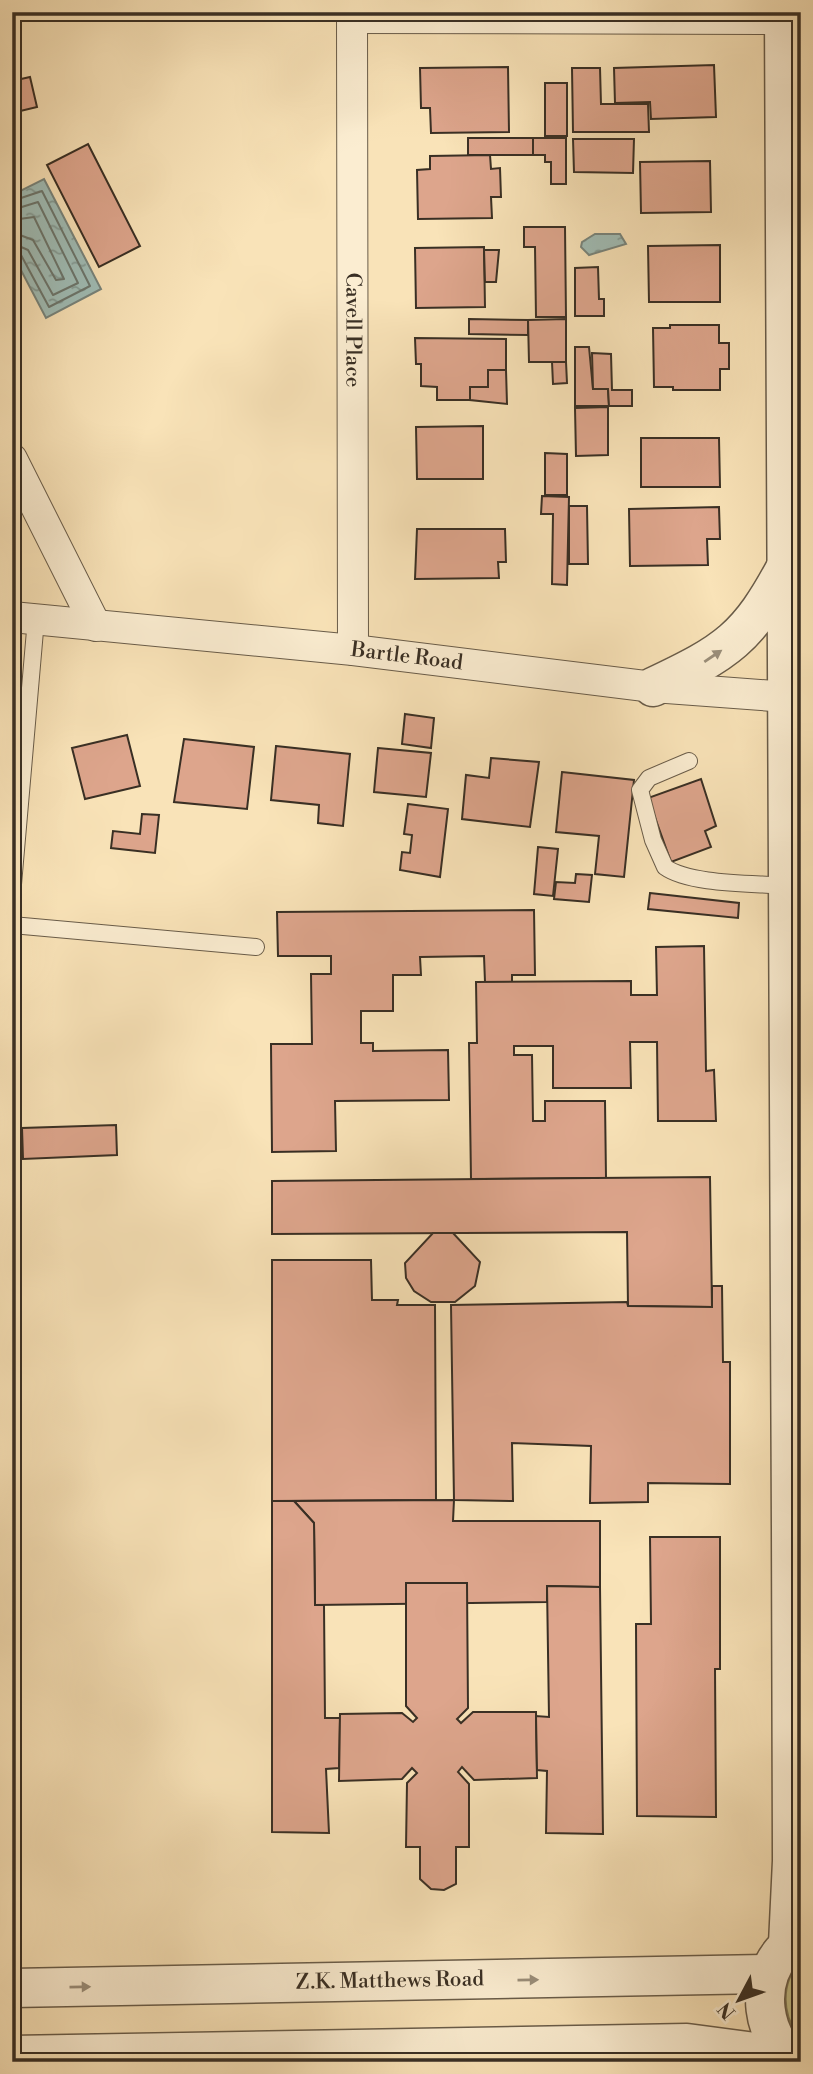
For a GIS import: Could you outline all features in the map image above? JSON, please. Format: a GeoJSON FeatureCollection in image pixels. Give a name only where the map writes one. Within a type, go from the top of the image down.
{"type":"FeatureCollection","features":[{"type":"Feature","properties":{"kind":"street"},"geometry":{"type":"LineString","coordinates":[[352,15],[789,17],[793,349],[789,562],[793,698],[787,886],[795,1112],[796,1528],[792,1861],[786,1951],[765,2009],[769,2027],[777,2043],[794,2062]]}},
{"type":"Feature","properties":{"kind":"street","name":"Cavell Place"},"geometry":{"type":"LineString","coordinates":[[352,15],[353,650]]}},
{"type":"Feature","properties":{"kind":"street"},"geometry":{"type":"LineString","coordinates":[[12,458],[96,626]]}},
{"type":"Feature","properties":{"kind":"street"},"geometry":{"type":"LineString","coordinates":[[653,687],[710,660],[741,635],[766,605],[789,562]]}},
{"type":"Feature","properties":{"kind":"street","name":"Bartle Road"},"geometry":{"type":"LineString","coordinates":[[24,618],[353,650],[653,687],[793,698]]}},
{"type":"Feature","properties":{"kind":"street","name":"Z.K. Matthews Road"},"geometry":{"type":"LineString","coordinates":[[12,1988],[786,1951]]}},
{"type":"Feature","properties":{"kind":"street"},"geometry":{"type":"LineString","coordinates":[[12,2055],[687,2043],[755,2052],[785,2062]]}},
{"type":"Feature","properties":{"kind":"lane"},"geometry":{"type":"LineString","coordinates":[[12,896],[24,618]]}},
{"type":"Feature","properties":{"kind":"lane"},"geometry":{"type":"LineString","coordinates":[[689,761],[649,778],[640,790],[653,840],[665,867],[679,874],[713,880],[787,886]]}},
{"type":"Feature","properties":{"kind":"lane"},"geometry":{"type":"LineString","coordinates":[[12,925],[256,947]]}},
{"type":"Feature","properties":{"kind":"shaded area"},"geometry":{"type":"Polygon","coordinates":[[[801,1959],[801,2040],[794,2030],[787,2010],[786,1989],[801,1959]]]}},
{"type":"Feature","properties":{"kind":"water"},"geometry":{"type":"Polygon","coordinates":[[[44,179],[101,289],[46,318],[12,253],[12,195],[44,179]]]}},
{"type":"Feature","properties":{"kind":"water"},"geometry":{"type":"Polygon","coordinates":[[[595,234],[620,234],[626,244],[589,255],[581,247],[582,242],[595,234]]]}},
{"type":"Feature","properties":{"kind":"building"},"geometry":{"type":"Polygon","coordinates":[[[714,65],[716,117],[651,119],[650,102],[615,103],[614,68],[714,65]]]}},
{"type":"Feature","properties":{"kind":"building"},"geometry":{"type":"Polygon","coordinates":[[[508,67],[509,132],[431,133],[430,108],[421,108],[420,68],[508,67]]]}},
{"type":"Feature","properties":{"kind":"building"},"geometry":{"type":"Polygon","coordinates":[[[572,68],[600,68],[601,104],[648,104],[649,132],[573,132],[572,68]]]}},
{"type":"Feature","properties":{"kind":"building"},"geometry":{"type":"Polygon","coordinates":[[[30,77],[37,107],[12,113],[12,81],[30,77]]]}},
{"type":"Feature","properties":{"kind":"building"},"geometry":{"type":"Polygon","coordinates":[[[545,83],[567,83],[567,136],[545,136],[545,83]]]}},
{"type":"Feature","properties":{"kind":"building"},"geometry":{"type":"Polygon","coordinates":[[[468,138],[533,138],[533,155],[468,155],[468,138]]]}},
{"type":"Feature","properties":{"kind":"building"},"geometry":{"type":"Polygon","coordinates":[[[533,138],[566,138],[566,184],[551,184],[551,162],[545,162],[545,155],[533,155],[533,138]]]}},
{"type":"Feature","properties":{"kind":"building"},"geometry":{"type":"Polygon","coordinates":[[[573,139],[634,139],[633,173],[574,172],[573,139]]]}},
{"type":"Feature","properties":{"kind":"building"},"geometry":{"type":"Polygon","coordinates":[[[88,144],[140,246],[99,267],[47,165],[88,144]]]}},
{"type":"Feature","properties":{"kind":"building"},"geometry":{"type":"Polygon","coordinates":[[[490,155],[491,169],[500,168],[501,197],[491,197],[492,218],[418,219],[417,170],[430,169],[430,156],[490,155]]]}},
{"type":"Feature","properties":{"kind":"building"},"geometry":{"type":"Polygon","coordinates":[[[710,161],[711,212],[641,213],[640,162],[710,161]]]}},
{"type":"Feature","properties":{"kind":"building"},"geometry":{"type":"Polygon","coordinates":[[[524,227],[565,227],[566,317],[536,317],[535,247],[524,247],[524,227]]]}},
{"type":"Feature","properties":{"kind":"building"},"geometry":{"type":"Polygon","coordinates":[[[720,245],[720,302],[649,302],[648,246],[720,245]]]}},
{"type":"Feature","properties":{"kind":"building"},"geometry":{"type":"Polygon","coordinates":[[[484,247],[485,307],[416,308],[415,248],[484,247]]]}},
{"type":"Feature","properties":{"kind":"building"},"geometry":{"type":"Polygon","coordinates":[[[484,250],[499,250],[496,282],[485,282],[484,250]]]}},
{"type":"Feature","properties":{"kind":"building"},"geometry":{"type":"Polygon","coordinates":[[[598,267],[599,299],[604,299],[604,316],[575,316],[575,268],[598,267]]]}},
{"type":"Feature","properties":{"kind":"building"},"geometry":{"type":"Polygon","coordinates":[[[469,319],[528,320],[528,335],[469,334],[469,319]]]}},
{"type":"Feature","properties":{"kind":"building"},"geometry":{"type":"Polygon","coordinates":[[[566,319],[566,362],[529,362],[528,320],[566,319]]]}},
{"type":"Feature","properties":{"kind":"building"},"geometry":{"type":"Polygon","coordinates":[[[670,325],[719,325],[719,343],[729,343],[729,369],[720,369],[720,390],[673,390],[673,387],[654,387],[653,328],[670,328],[670,325]]]}},
{"type":"Feature","properties":{"kind":"building"},"geometry":{"type":"Polygon","coordinates":[[[415,338],[506,339],[506,370],[488,370],[488,387],[470,387],[470,400],[437,400],[437,387],[421,386],[421,364],[416,364],[415,338]]]}},
{"type":"Feature","properties":{"kind":"building"},"geometry":{"type":"Polygon","coordinates":[[[575,347],[589,347],[593,389],[608,389],[609,406],[575,406],[575,347]]]}},
{"type":"Feature","properties":{"kind":"building"},"geometry":{"type":"Polygon","coordinates":[[[592,353],[611,354],[612,390],[632,390],[632,406],[609,406],[608,389],[593,389],[592,353]]]}},
{"type":"Feature","properties":{"kind":"building"},"geometry":{"type":"Polygon","coordinates":[[[552,362],[566,362],[567,383],[553,384],[552,362]]]}},
{"type":"Feature","properties":{"kind":"building"},"geometry":{"type":"Polygon","coordinates":[[[488,370],[506,370],[507,404],[470,400],[470,387],[488,387],[488,370]]]}},
{"type":"Feature","properties":{"kind":"building"},"geometry":{"type":"Polygon","coordinates":[[[608,407],[608,455],[576,456],[575,408],[608,407]]]}},
{"type":"Feature","properties":{"kind":"building"},"geometry":{"type":"Polygon","coordinates":[[[483,426],[483,479],[417,479],[416,427],[483,426]]]}},
{"type":"Feature","properties":{"kind":"building"},"geometry":{"type":"Polygon","coordinates":[[[641,438],[719,438],[720,487],[641,487],[641,438]]]}},
{"type":"Feature","properties":{"kind":"building"},"geometry":{"type":"Polygon","coordinates":[[[545,453],[567,454],[567,495],[545,495],[545,453]]]}},
{"type":"Feature","properties":{"kind":"building"},"geometry":{"type":"Polygon","coordinates":[[[542,496],[569,497],[567,585],[552,584],[553,514],[541,514],[542,496]]]}},
{"type":"Feature","properties":{"kind":"building"},"geometry":{"type":"Polygon","coordinates":[[[569,506],[587,506],[588,564],[569,564],[569,506]]]}},
{"type":"Feature","properties":{"kind":"building"},"geometry":{"type":"Polygon","coordinates":[[[719,507],[720,539],[707,539],[708,565],[630,566],[629,509],[719,507]]]}},
{"type":"Feature","properties":{"kind":"building"},"geometry":{"type":"Polygon","coordinates":[[[417,529],[505,529],[506,562],[498,562],[499,578],[415,579],[417,529]]]}},
{"type":"Feature","properties":{"kind":"building"},"geometry":{"type":"Polygon","coordinates":[[[12,688],[22,688],[20,713],[12,713],[12,688]]]}},
{"type":"Feature","properties":{"kind":"building"},"geometry":{"type":"Polygon","coordinates":[[[405,714],[434,718],[431,748],[402,744],[405,714]]]}},
{"type":"Feature","properties":{"kind":"building"},"geometry":{"type":"Polygon","coordinates":[[[127,735],[140,786],[85,799],[72,748],[127,735]]]}},
{"type":"Feature","properties":{"kind":"building"},"geometry":{"type":"Polygon","coordinates":[[[184,739],[254,747],[247,809],[174,802],[184,739]]]}},
{"type":"Feature","properties":{"kind":"building"},"geometry":{"type":"Polygon","coordinates":[[[276,746],[350,754],[343,826],[318,823],[319,805],[271,800],[276,746]]]}},
{"type":"Feature","properties":{"kind":"building"},"geometry":{"type":"Polygon","coordinates":[[[378,748],[431,753],[426,797],[374,792],[378,748]]]}},
{"type":"Feature","properties":{"kind":"building"},"geometry":{"type":"Polygon","coordinates":[[[491,758],[539,762],[530,827],[462,819],[466,775],[489,778],[491,758]]]}},
{"type":"Feature","properties":{"kind":"building"},"geometry":{"type":"Polygon","coordinates":[[[562,772],[634,780],[624,877],[595,874],[599,836],[556,832],[562,772]]]}},
{"type":"Feature","properties":{"kind":"building"},"geometry":{"type":"Polygon","coordinates":[[[701,779],[716,826],[705,831],[711,847],[671,862],[648,798],[701,779]]]}},
{"type":"Feature","properties":{"kind":"building"},"geometry":{"type":"Polygon","coordinates":[[[408,804],[448,809],[440,877],[400,870],[402,852],[410,853],[412,835],[404,834],[408,804]]]}},
{"type":"Feature","properties":{"kind":"building"},"geometry":{"type":"Polygon","coordinates":[[[142,814],[159,815],[155,853],[111,848],[113,831],[140,834],[142,814]]]}},
{"type":"Feature","properties":{"kind":"building"},"geometry":{"type":"Polygon","coordinates":[[[538,847],[558,849],[553,896],[534,894],[538,847]]]}},
{"type":"Feature","properties":{"kind":"building"},"geometry":{"type":"Polygon","coordinates":[[[576,874],[592,875],[589,902],[554,899],[556,882],[575,883],[576,874]]]}},
{"type":"Feature","properties":{"kind":"building"},"geometry":{"type":"Polygon","coordinates":[[[650,893],[739,903],[738,918],[648,909],[650,893]]]}},
{"type":"Feature","properties":{"kind":"building"},"geometry":{"type":"Polygon","coordinates":[[[534,910],[535,975],[512,975],[512,982],[485,982],[484,956],[420,957],[421,975],[393,975],[393,1011],[361,1011],[361,1043],[373,1043],[373,1051],[448,1050],[449,1100],[335,1101],[336,1151],[272,1152],[271,1044],[312,1044],[311,974],[331,974],[331,956],[278,956],[277,912],[534,910]]]}},
{"type":"Feature","properties":{"kind":"building"},"geometry":{"type":"Polygon","coordinates":[[[704,946],[706,1071],[714,1070],[716,1121],[658,1121],[657,1042],[630,1042],[631,1088],[553,1088],[553,1046],[514,1046],[514,1055],[532,1055],[533,1121],[545,1121],[545,1101],[605,1101],[606,1178],[471,1179],[469,1043],[477,1043],[476,982],[631,981],[631,995],[657,995],[656,947],[704,946]]]}},
{"type":"Feature","properties":{"kind":"building"},"geometry":{"type":"Polygon","coordinates":[[[116,1125],[117,1155],[23,1159],[22,1128],[116,1125]]]}},
{"type":"Feature","properties":{"kind":"building"},"geometry":{"type":"Polygon","coordinates":[[[710,1177],[712,1307],[628,1306],[627,1232],[272,1234],[272,1181],[710,1177]]]}},
{"type":"Feature","properties":{"kind":"building"},"geometry":{"type":"Polygon","coordinates":[[[433,1233],[453,1233],[480,1262],[475,1286],[455,1302],[431,1302],[414,1291],[406,1278],[405,1263],[433,1233]]]}},
{"type":"Feature","properties":{"kind":"building"},"geometry":{"type":"Polygon","coordinates":[[[272,1260],[371,1260],[372,1300],[398,1300],[397,1305],[435,1305],[436,1500],[272,1501],[272,1260]]]}},
{"type":"Feature","properties":{"kind":"building"},"geometry":{"type":"Polygon","coordinates":[[[712,1286],[722,1286],[723,1362],[730,1362],[730,1484],[648,1483],[648,1502],[590,1503],[591,1446],[512,1443],[513,1501],[454,1500],[451,1305],[627,1302],[628,1306],[712,1307],[712,1286]]]}},
{"type":"Feature","properties":{"kind":"building"},"geometry":{"type":"Polygon","coordinates":[[[454,1500],[453,1521],[600,1521],[600,1587],[547,1586],[547,1602],[315,1605],[314,1523],[294,1501],[454,1500]]]}},
{"type":"Feature","properties":{"kind":"building"},"geometry":{"type":"Polygon","coordinates":[[[272,1501],[294,1501],[314,1523],[315,1605],[324,1605],[325,1718],[340,1718],[339,1768],[326,1769],[329,1833],[272,1832],[272,1501]]]}},
{"type":"Feature","properties":{"kind":"building"},"geometry":{"type":"Polygon","coordinates":[[[650,1537],[720,1537],[720,1669],[715,1669],[716,1817],[637,1816],[636,1624],[651,1624],[650,1537]]]}},
{"type":"Feature","properties":{"kind":"building"},"geometry":{"type":"Polygon","coordinates":[[[406,1583],[467,1583],[468,1708],[457,1719],[461,1723],[473,1712],[536,1712],[537,1778],[474,1780],[462,1767],[458,1772],[469,1784],[469,1847],[456,1847],[456,1884],[444,1890],[431,1889],[420,1879],[420,1847],[406,1847],[407,1783],[417,1773],[412,1768],[402,1779],[339,1781],[340,1714],[402,1713],[413,1722],[417,1718],[406,1706],[406,1583]]]}},
{"type":"Feature","properties":{"kind":"building"},"geometry":{"type":"Polygon","coordinates":[[[547,1586],[600,1587],[603,1834],[546,1833],[547,1771],[537,1770],[536,1716],[549,1717],[547,1586]]]}}]}
